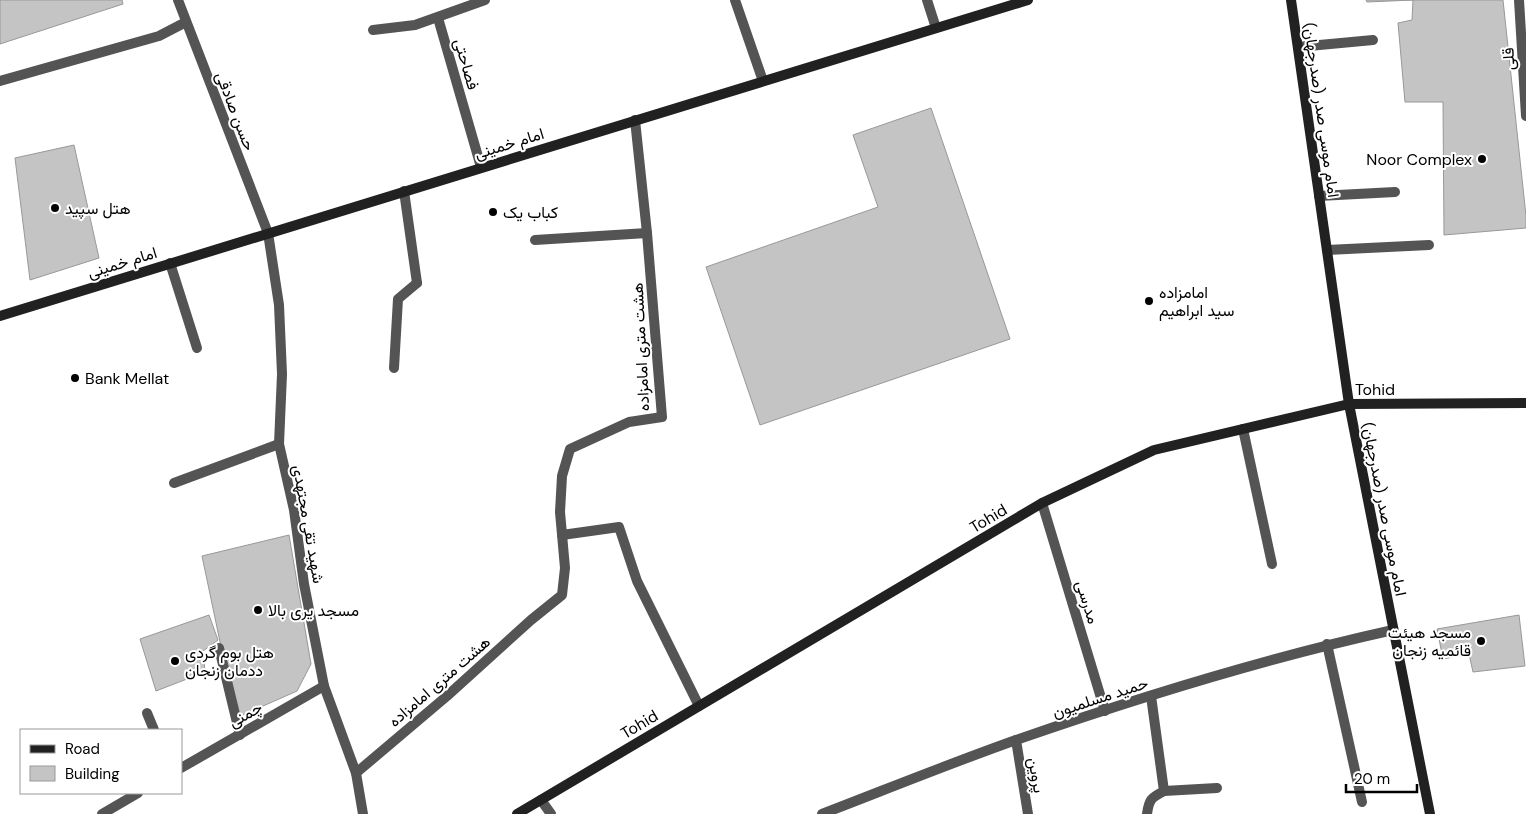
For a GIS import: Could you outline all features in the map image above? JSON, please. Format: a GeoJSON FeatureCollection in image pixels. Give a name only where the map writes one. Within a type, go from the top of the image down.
{"type":"FeatureCollection","features":[{"type":"Feature","properties":{"kind":"main road","name":"امام خمینی"},"geometry":{"type":"LineString","coordinates":[[0,316],[1028,0]]}},
{"type":"Feature","properties":{"kind":"main road","name":"(صدرجهان) امام موسی صدر"},"geometry":{"type":"LineString","coordinates":[[1291,0],[1349,404],[1430,814]]}},
{"type":"Feature","properties":{"kind":"main road","name":"Tohid"},"geometry":{"type":"LineString","coordinates":[[518,814],[1042,503],[1154,450],[1349,404],[1526,403]]}},
{"type":"Feature","properties":{"kind":"street","name":"حسن صادقی"},"geometry":{"type":"LineString","coordinates":[[178,0],[268,233]]}},
{"type":"Feature","properties":{"kind":"street"},"geometry":{"type":"LineString","coordinates":[[373,30],[415,25],[485,0]]}},
{"type":"Feature","properties":{"kind":"street"},"geometry":{"type":"LineString","coordinates":[[735,0],[763,81]]}},
{"type":"Feature","properties":{"kind":"street"},"geometry":{"type":"LineString","coordinates":[[927,0],[936,28]]}},
{"type":"Feature","properties":{"kind":"street","name":"قلی"},"geometry":{"type":"LineString","coordinates":[[1519,0],[1526,116]]}},
{"type":"Feature","properties":{"kind":"street","name":"فصاحتی"},"geometry":{"type":"LineString","coordinates":[[438,18],[481,167]]}},
{"type":"Feature","properties":{"kind":"street"},"geometry":{"type":"LineString","coordinates":[[0,82],[159,36],[186,22]]}},
{"type":"Feature","properties":{"kind":"street"},"geometry":{"type":"LineString","coordinates":[[1298,47],[1373,40]]}},
{"type":"Feature","properties":{"kind":"street","name":"هشت متری امامزاده"},"geometry":{"type":"LineString","coordinates":[[356,773],[562,595],[565,568],[560,512],[562,476],[570,449],[629,422],[662,417],[648,233],[635,120]]}},
{"type":"Feature","properties":{"kind":"street"},"geometry":{"type":"LineString","coordinates":[[394,368],[398,299],[417,283],[404,191]]}},
{"type":"Feature","properties":{"kind":"street"},"geometry":{"type":"LineString","coordinates":[[1319,196],[1395,192]]}},
{"type":"Feature","properties":{"kind":"street","name":"شهید تقی مجتهدی"},"geometry":{"type":"LineString","coordinates":[[268,233],[280,322],[282,374],[279,444],[294,510],[304,584],[324,686],[356,773],[364,814]]}},
{"type":"Feature","properties":{"kind":"street"},"geometry":{"type":"LineString","coordinates":[[535,240],[648,233]]}},
{"type":"Feature","properties":{"kind":"street"},"geometry":{"type":"LineString","coordinates":[[1327,250],[1429,245]]}},
{"type":"Feature","properties":{"kind":"street"},"geometry":{"type":"LineString","coordinates":[[170,263],[197,348]]}},
{"type":"Feature","properties":{"kind":"street"},"geometry":{"type":"LineString","coordinates":[[1243,429],[1272,564]]}},
{"type":"Feature","properties":{"kind":"street"},"geometry":{"type":"LineString","coordinates":[[174,483],[279,444]]}},
{"type":"Feature","properties":{"kind":"street","name":"مدرسی"},"geometry":{"type":"LineString","coordinates":[[1042,503],[1105,711]]}},
{"type":"Feature","properties":{"kind":"street"},"geometry":{"type":"LineString","coordinates":[[562,535],[619,527],[637,582],[699,706]]}},
{"type":"Feature","properties":{"kind":"street","name":"حمید مسلمیون"},"geometry":{"type":"LineString","coordinates":[[822,814],[1016,740],[1151,696],[1328,644],[1393,630]]}},
{"type":"Feature","properties":{"kind":"street"},"geometry":{"type":"LineString","coordinates":[[1328,644],[1362,802]]}},
{"type":"Feature","properties":{"kind":"street"},"geometry":{"type":"LineString","coordinates":[[219,648],[240,734]]}},
{"type":"Feature","properties":{"kind":"street","name":"چمنی"},"geometry":{"type":"LineString","coordinates":[[182,767],[324,686]]}},
{"type":"Feature","properties":{"kind":"street"},"geometry":{"type":"LineString","coordinates":[[1151,696],[1164,791]]}},
{"type":"Feature","properties":{"kind":"street"},"geometry":{"type":"LineString","coordinates":[[148,713],[154,729]]}},
{"type":"Feature","properties":{"kind":"street","name":"پروین"},"geometry":{"type":"LineString","coordinates":[[1016,740],[1028,814]]}},
{"type":"Feature","properties":{"kind":"street"},"geometry":{"type":"LineString","coordinates":[[1147,814],[1148,805],[1152,798],[1164,791],[1217,788]]}},
{"type":"Feature","properties":{"kind":"street"},"geometry":{"type":"LineString","coordinates":[[102,814],[136,794]]}},
{"type":"Feature","properties":{"kind":"street"},"geometry":{"type":"LineString","coordinates":[[541,800],[551,814]]}},
{"type":"Feature","properties":{"kind":"building"},"geometry":{"type":"Polygon","coordinates":[[[0,0],[122,0],[123,4],[0,44],[0,0]]]}},
{"type":"Feature","properties":{"kind":"building"},"geometry":{"type":"Polygon","coordinates":[[[1366,0],[1413,0],[1367,2],[1366,0]]]}},
{"type":"Feature","properties":{"kind":"building","name":"Noor Complex"},"geometry":{"type":"Polygon","coordinates":[[[1413,0],[1503,0],[1526,228],[1444,235],[1443,102],[1405,102],[1398,23],[1412,20],[1413,0]]]}},
{"type":"Feature","properties":{"kind":"building"},"geometry":{"type":"Polygon","coordinates":[[[931,108],[1010,339],[760,425],[706,267],[878,207],[853,135],[931,108]]]}},
{"type":"Feature","properties":{"kind":"building","name":"هتل سپید"},"geometry":{"type":"Polygon","coordinates":[[[74,145],[99,258],[30,280],[15,158],[74,145]]]}},
{"type":"Feature","properties":{"kind":"building","name":"مسجد یری بالا"},"geometry":{"type":"Polygon","coordinates":[[[289,535],[311,664],[297,691],[236,718],[202,556],[289,535]]]}},
{"type":"Feature","properties":{"kind":"building","name":"هتل بوم گردی ددمان زنجان"},"geometry":{"type":"Polygon","coordinates":[[[209,615],[218,640],[203,651],[205,672],[156,691],[140,639],[209,615]]]}},
{"type":"Feature","properties":{"kind":"building","name":"مسجد هیئت قائمیه زنجان"},"geometry":{"type":"Polygon","coordinates":[[[1519,615],[1525,666],[1473,672],[1469,654],[1443,659],[1437,629],[1519,615]]]}},
{"type":"Feature","properties":{"kind":"place","name":"Noor Complex"},"geometry":{"type":"Point","coordinates":[1482,159]}},
{"type":"Feature","properties":{"kind":"place","name":"هتل سپید"},"geometry":{"type":"Point","coordinates":[55,208]}},
{"type":"Feature","properties":{"kind":"place","name":"کباب یک"},"geometry":{"type":"Point","coordinates":[493,212]}},
{"type":"Feature","properties":{"kind":"place","name":"امامزاده سید ابراهیم"},"geometry":{"type":"Point","coordinates":[1149,301]}},
{"type":"Feature","properties":{"kind":"place","name":"Bank Mellat"},"geometry":{"type":"Point","coordinates":[75,378]}},
{"type":"Feature","properties":{"kind":"place","name":"مسجد یری بالا"},"geometry":{"type":"Point","coordinates":[258,610]}},
{"type":"Feature","properties":{"kind":"place","name":"مسجد هیئت قائمیه زنجان"},"geometry":{"type":"Point","coordinates":[1481,641]}},
{"type":"Feature","properties":{"kind":"place","name":"هتل بوم گردی ددمان زنجان"},"geometry":{"type":"Point","coordinates":[175,661]}}]}
